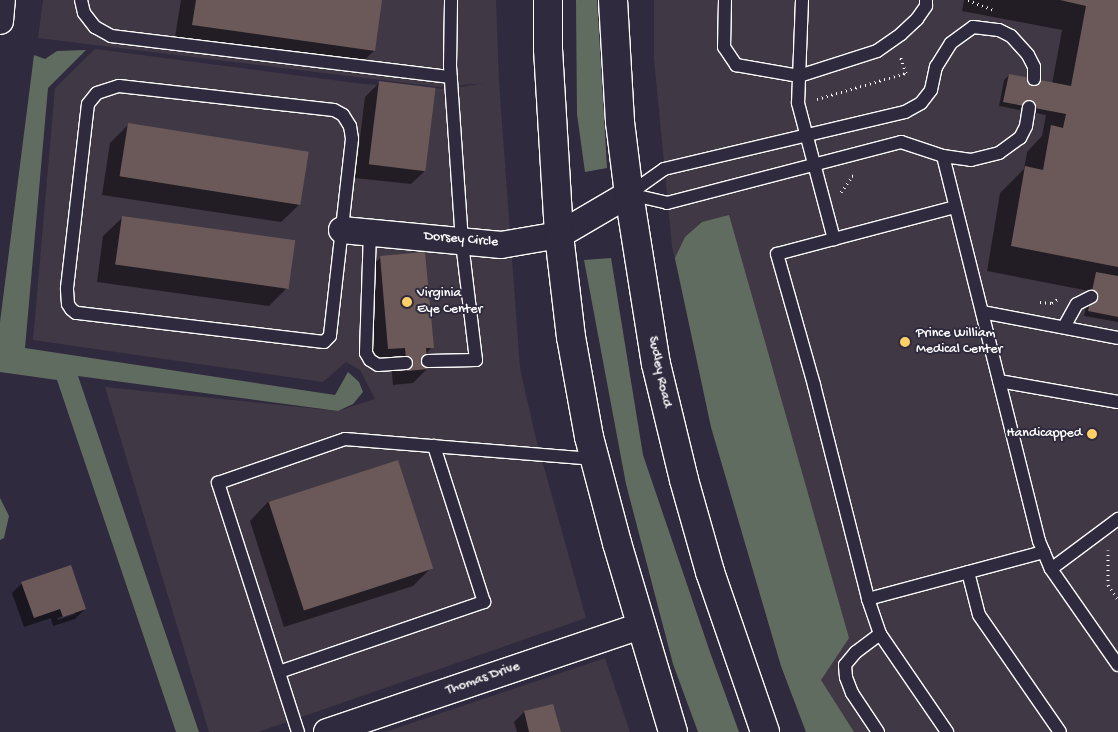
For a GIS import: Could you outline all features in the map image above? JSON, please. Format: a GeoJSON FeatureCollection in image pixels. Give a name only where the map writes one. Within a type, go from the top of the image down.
{"type":"FeatureCollection","features":[{"type":"Feature","properties":{"kind":"main road"},"geometry":{"type":"LineString","coordinates":[[548,0],[548,49],[559,235],[571,337],[595,459],[640,626],[674,732]]}},
{"type":"Feature","properties":{"kind":"main road","name":"Sudley Road"},"geometry":{"type":"LineString","coordinates":[[613,0],[620,122],[628,194],[656,364],[684,480],[710,572],[765,732]]}},
{"type":"Feature","properties":{"kind":"street"},"geometry":{"type":"LineString","coordinates":[[0,21],[2,0]]}},
{"type":"Feature","properties":{"kind":"street","name":"Dorsey Circle"},"geometry":{"type":"LineString","coordinates":[[342,230],[370,231],[501,245],[559,235],[628,194]]}},
{"type":"Feature","properties":{"kind":"street","name":"Thomas Drive"},"geometry":{"type":"LineString","coordinates":[[327,732],[640,626]]}},
{"type":"Feature","properties":{"kind":"lane"},"geometry":{"type":"LineString","coordinates":[[81,0],[84,13],[95,27],[110,36],[451,77]]}},
{"type":"Feature","properties":{"kind":"lane"},"geometry":{"type":"LineString","coordinates":[[428,361],[476,360],[462,242],[451,77],[451,0]]}},
{"type":"Feature","properties":{"kind":"lane"},"geometry":{"type":"LineString","coordinates":[[725,0],[724,47],[736,65],[799,76],[877,51],[901,34],[917,19],[926,6],[926,0]]}},
{"type":"Feature","properties":{"kind":"lane"},"geometry":{"type":"LineString","coordinates":[[802,0],[798,103],[834,239]]}},
{"type":"Feature","properties":{"kind":"lane"},"geometry":{"type":"LineString","coordinates":[[628,194],[664,169],[906,112],[921,103],[931,90],[936,68],[951,43],[973,27],[999,30],[1011,36],[1023,47],[1028,55],[1034,67],[1034,79]]}},
{"type":"Feature","properties":{"kind":"lane"},"geometry":{"type":"LineString","coordinates":[[119,86],[334,110],[343,115],[350,126],[352,139],[342,230],[330,336],[324,342],[76,314],[68,304],[67,288],[88,104],[97,93],[110,87],[119,86]]}},
{"type":"Feature","properties":{"kind":"lane"},"geometry":{"type":"LineString","coordinates":[[628,194],[667,202],[901,142],[943,156],[971,160],[999,153],[1020,138],[1026,126],[1029,107]]}},
{"type":"Feature","properties":{"kind":"lane"},"geometry":{"type":"LineString","coordinates":[[943,156],[1039,541],[1051,569],[1118,665]]}},
{"type":"Feature","properties":{"kind":"lane"},"geometry":{"type":"LineString","coordinates":[[947,732],[880,634],[868,599],[814,386],[777,254],[956,207]]}},
{"type":"Feature","properties":{"kind":"lane"},"geometry":{"type":"LineString","coordinates":[[370,231],[366,353],[370,360],[378,365],[406,363]]}},
{"type":"Feature","properties":{"kind":"lane"},"geometry":{"type":"LineString","coordinates":[[1064,327],[1077,304],[1091,297]]}},
{"type":"Feature","properties":{"kind":"lane"},"geometry":{"type":"LineString","coordinates":[[982,312],[1118,338]]}},
{"type":"Feature","properties":{"kind":"lane"},"geometry":{"type":"LineString","coordinates":[[999,381],[1118,402]]}},
{"type":"Feature","properties":{"kind":"lane"},"geometry":{"type":"LineString","coordinates":[[298,732],[218,483],[344,439],[595,459]]}},
{"type":"Feature","properties":{"kind":"lane"},"geometry":{"type":"LineString","coordinates":[[279,672],[484,602],[434,446]]}},
{"type":"Feature","properties":{"kind":"lane"},"geometry":{"type":"LineString","coordinates":[[1051,569],[1118,519]]}},
{"type":"Feature","properties":{"kind":"lane"},"geometry":{"type":"LineString","coordinates":[[868,599],[1044,552]]}},
{"type":"Feature","properties":{"kind":"lane"},"geometry":{"type":"LineString","coordinates":[[968,572],[979,615],[1060,732]]}},
{"type":"Feature","properties":{"kind":"lane"},"geometry":{"type":"LineString","coordinates":[[878,732],[852,694],[846,677],[845,665],[856,652],[880,634]]}},
{"type":"Feature","properties":{"kind":"path"},"geometry":{"type":"LineString","coordinates":[[824,200],[839,195],[852,176],[860,173]]}},
{"type":"Feature","properties":{"kind":"path"},"geometry":{"type":"LineString","coordinates":[[1034,302],[1052,303],[1060,297]]}},
{"type":"Feature","properties":{"kind":"path"},"geometry":{"type":"LineString","coordinates":[[1108,546],[1108,585],[1118,600]]}},
{"type":"Feature","properties":{"kind":"shaded area"},"geometry":{"type":"Polygon","coordinates":[[[43,0],[496,0],[499,82],[520,368],[535,435],[586,618],[258,732],[209,732],[105,387],[338,411],[375,399],[360,370],[346,362],[323,382],[33,340],[55,88],[95,49],[363,84],[447,89],[485,83],[439,87],[38,38],[43,0]]]}},
{"type":"Feature","properties":{"kind":"shaded area","name":"Prince William Medical Center"},"geometry":{"type":"Polygon","coordinates":[[[654,0],[1118,0],[1118,732],[806,732],[781,666],[711,427],[672,246],[654,59],[654,0]]]}},
{"type":"Feature","properties":{"kind":"shaded area"},"geometry":{"type":"Polygon","coordinates":[[[605,658],[630,732],[385,732],[605,658]]]}},
{"type":"Feature","properties":{"kind":"green space"},"geometry":{"type":"Polygon","coordinates":[[[576,0],[597,0],[607,168],[585,172],[577,114],[576,0]]]}},
{"type":"Feature","properties":{"kind":"green space"},"geometry":{"type":"Polygon","coordinates":[[[86,50],[48,88],[25,348],[335,395],[348,372],[359,382],[363,392],[353,404],[338,411],[78,376],[199,732],[176,732],[57,380],[0,372],[0,322],[34,55],[45,59],[57,51],[86,50]]]}},
{"type":"Feature","properties":{"kind":"green space"},"geometry":{"type":"Polygon","coordinates":[[[729,215],[849,638],[821,680],[854,732],[806,732],[781,666],[711,427],[675,258],[685,237],[702,222],[729,215]]]}},
{"type":"Feature","properties":{"kind":"green space"},"geometry":{"type":"Polygon","coordinates":[[[611,258],[643,455],[739,732],[698,732],[673,664],[626,484],[584,260],[611,258]]]}},
{"type":"Feature","properties":{"kind":"green space"},"geometry":{"type":"Polygon","coordinates":[[[0,498],[9,516],[4,538],[0,540],[0,498]]]}},
{"type":"Feature","properties":{"kind":"building"},"geometry":{"type":"Polygon","coordinates":[[[196,0],[382,0],[375,51],[192,25],[196,0]]]}},
{"type":"Feature","properties":{"kind":"building"},"geometry":{"type":"Polygon","coordinates":[[[1060,0],[1118,0],[1118,267],[1011,246],[1025,166],[1043,170],[1051,125],[1063,128],[1066,114],[1003,102],[1009,74],[1071,86],[1086,6],[1060,0]]]}},
{"type":"Feature","properties":{"kind":"building"},"geometry":{"type":"Polygon","coordinates":[[[379,81],[436,88],[425,171],[369,164],[379,81]]]}},
{"type":"Feature","properties":{"kind":"building"},"geometry":{"type":"Polygon","coordinates":[[[128,123],[309,152],[300,205],[120,176],[128,123]]]}},
{"type":"Feature","properties":{"kind":"building"},"geometry":{"type":"Polygon","coordinates":[[[122,216],[295,240],[288,289],[115,265],[122,216]]]}},
{"type":"Feature","properties":{"kind":"building","name":"Virginia Eye Center"},"geometry":{"type":"Polygon","coordinates":[[[425,252],[434,348],[426,348],[428,369],[407,371],[405,348],[388,349],[380,256],[425,252]]]}},
{"type":"Feature","properties":{"kind":"building"},"geometry":{"type":"Polygon","coordinates":[[[1096,272],[1118,276],[1118,317],[1088,311],[1096,272]]]}},
{"type":"Feature","properties":{"kind":"building"},"geometry":{"type":"Polygon","coordinates":[[[398,460],[433,568],[304,610],[269,502],[398,460]]]}},
{"type":"Feature","properties":{"kind":"building"},"geometry":{"type":"Polygon","coordinates":[[[71,565],[86,609],[63,617],[60,609],[34,618],[21,582],[71,565]]]}},
{"type":"Feature","properties":{"kind":"building"},"geometry":{"type":"Polygon","coordinates":[[[553,704],[561,732],[529,732],[524,711],[553,704]]]}},
{"type":"Feature","properties":{"kind":"place","name":"Virginia Eye Center"},"geometry":{"type":"Point","coordinates":[407,302]}},
{"type":"Feature","properties":{"kind":"place","name":"Prince William Medical Center"},"geometry":{"type":"Point","coordinates":[905,342]}},
{"type":"Feature","properties":{"kind":"place","name":"Handicapped"},"geometry":{"type":"Point","coordinates":[1092,434]}}]}
